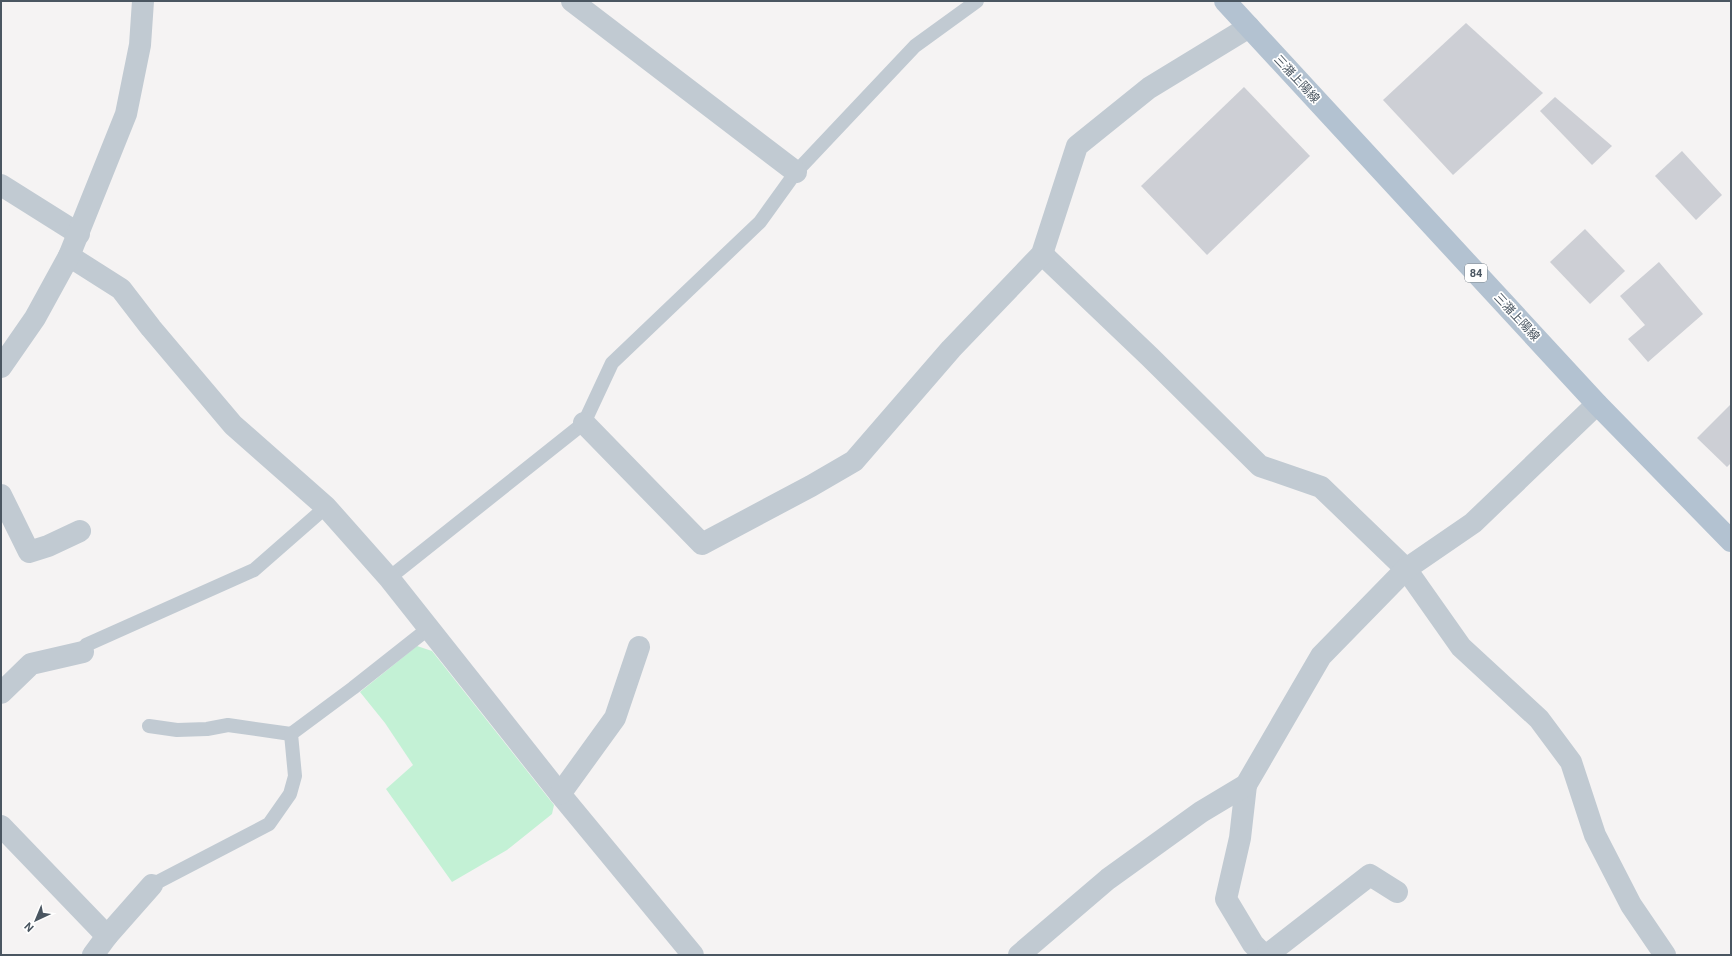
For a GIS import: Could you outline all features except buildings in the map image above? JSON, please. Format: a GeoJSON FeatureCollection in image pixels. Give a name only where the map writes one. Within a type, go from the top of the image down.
{"type":"FeatureCollection","features":[{"type":"Feature","properties":{"kind":"main road","name":"三潴上陽線"},"geometry":{"type":"LineString","coordinates":[[1225,1],[1597,404],[1731,541]]}},
{"type":"Feature","properties":{"kind":"street"},"geometry":{"type":"LineString","coordinates":[[1,366],[35,318],[69,256],[126,114],[140,45],[143,1]]}},
{"type":"Feature","properties":{"kind":"street"},"geometry":{"type":"LineString","coordinates":[[572,1],[796,172]]}},
{"type":"Feature","properties":{"kind":"street"},"geometry":{"type":"LineString","coordinates":[[584,423],[702,544],[811,486],[854,461],[951,349],[1042,254],[1077,146],[1149,88],[1249,27]]}},
{"type":"Feature","properties":{"kind":"street"},"geometry":{"type":"LineString","coordinates":[[1,185],[79,234]]}},
{"type":"Feature","properties":{"kind":"street"},"geometry":{"type":"LineString","coordinates":[[1042,254],[1150,357],[1260,466],[1322,487],[1406,570],[1461,647],[1538,719],[1572,762],[1595,835],[1631,905],[1665,955]]}},
{"type":"Feature","properties":{"kind":"street"},"geometry":{"type":"LineString","coordinates":[[69,256],[121,289],[156,334],[233,425],[326,507],[389,578],[560,794],[692,955]]}},
{"type":"Feature","properties":{"kind":"street"},"geometry":{"type":"LineString","coordinates":[[1264,955],[1253,944],[1226,899],[1240,838],[1246,785],[1321,656],[1406,570],[1473,523],[1597,404]]}},
{"type":"Feature","properties":{"kind":"street"},"geometry":{"type":"LineString","coordinates":[[1,495],[29,552],[48,546],[80,531]]}},
{"type":"Feature","properties":{"kind":"street"},"geometry":{"type":"LineString","coordinates":[[560,794],[614,718],[640,647]]}},
{"type":"Feature","properties":{"kind":"street"},"geometry":{"type":"LineString","coordinates":[[1,693],[31,664],[81,653]]}},
{"type":"Feature","properties":{"kind":"street"},"geometry":{"type":"LineString","coordinates":[[1019,955],[1108,879],[1201,812],[1246,785]]}},
{"type":"Feature","properties":{"kind":"street"},"geometry":{"type":"LineString","coordinates":[[1,826],[107,936]]}},
{"type":"Feature","properties":{"kind":"street"},"geometry":{"type":"LineString","coordinates":[[1267,955],[1370,875],[1397,892]]}},
{"type":"Feature","properties":{"kind":"street"},"geometry":{"type":"LineString","coordinates":[[93,955],[107,936],[152,885]]}},
{"type":"Feature","properties":{"kind":"lane"},"geometry":{"type":"LineString","coordinates":[[389,578],[584,423],[612,363],[760,222],[796,172],[915,46],[977,1]]}},
{"type":"Feature","properties":{"kind":"lane"},"geometry":{"type":"LineString","coordinates":[[81,653],[86,645],[254,570],[326,507]]}},
{"type":"Feature","properties":{"kind":"lane"},"geometry":{"type":"LineString","coordinates":[[149,726],[177,730],[207,729],[228,725],[291,734],[353,688],[429,628]]}},
{"type":"Feature","properties":{"kind":"lane"},"geometry":{"type":"LineString","coordinates":[[152,885],[268,824],[290,794],[295,776],[291,734]]}},
{"type":"Feature","properties":{"kind":"green space"},"geometry":{"type":"Polygon","coordinates":[[[417,646],[432,651],[554,805],[552,814],[507,850],[452,882],[386,789],[413,765],[385,723],[360,692],[417,646]]]}}]}
